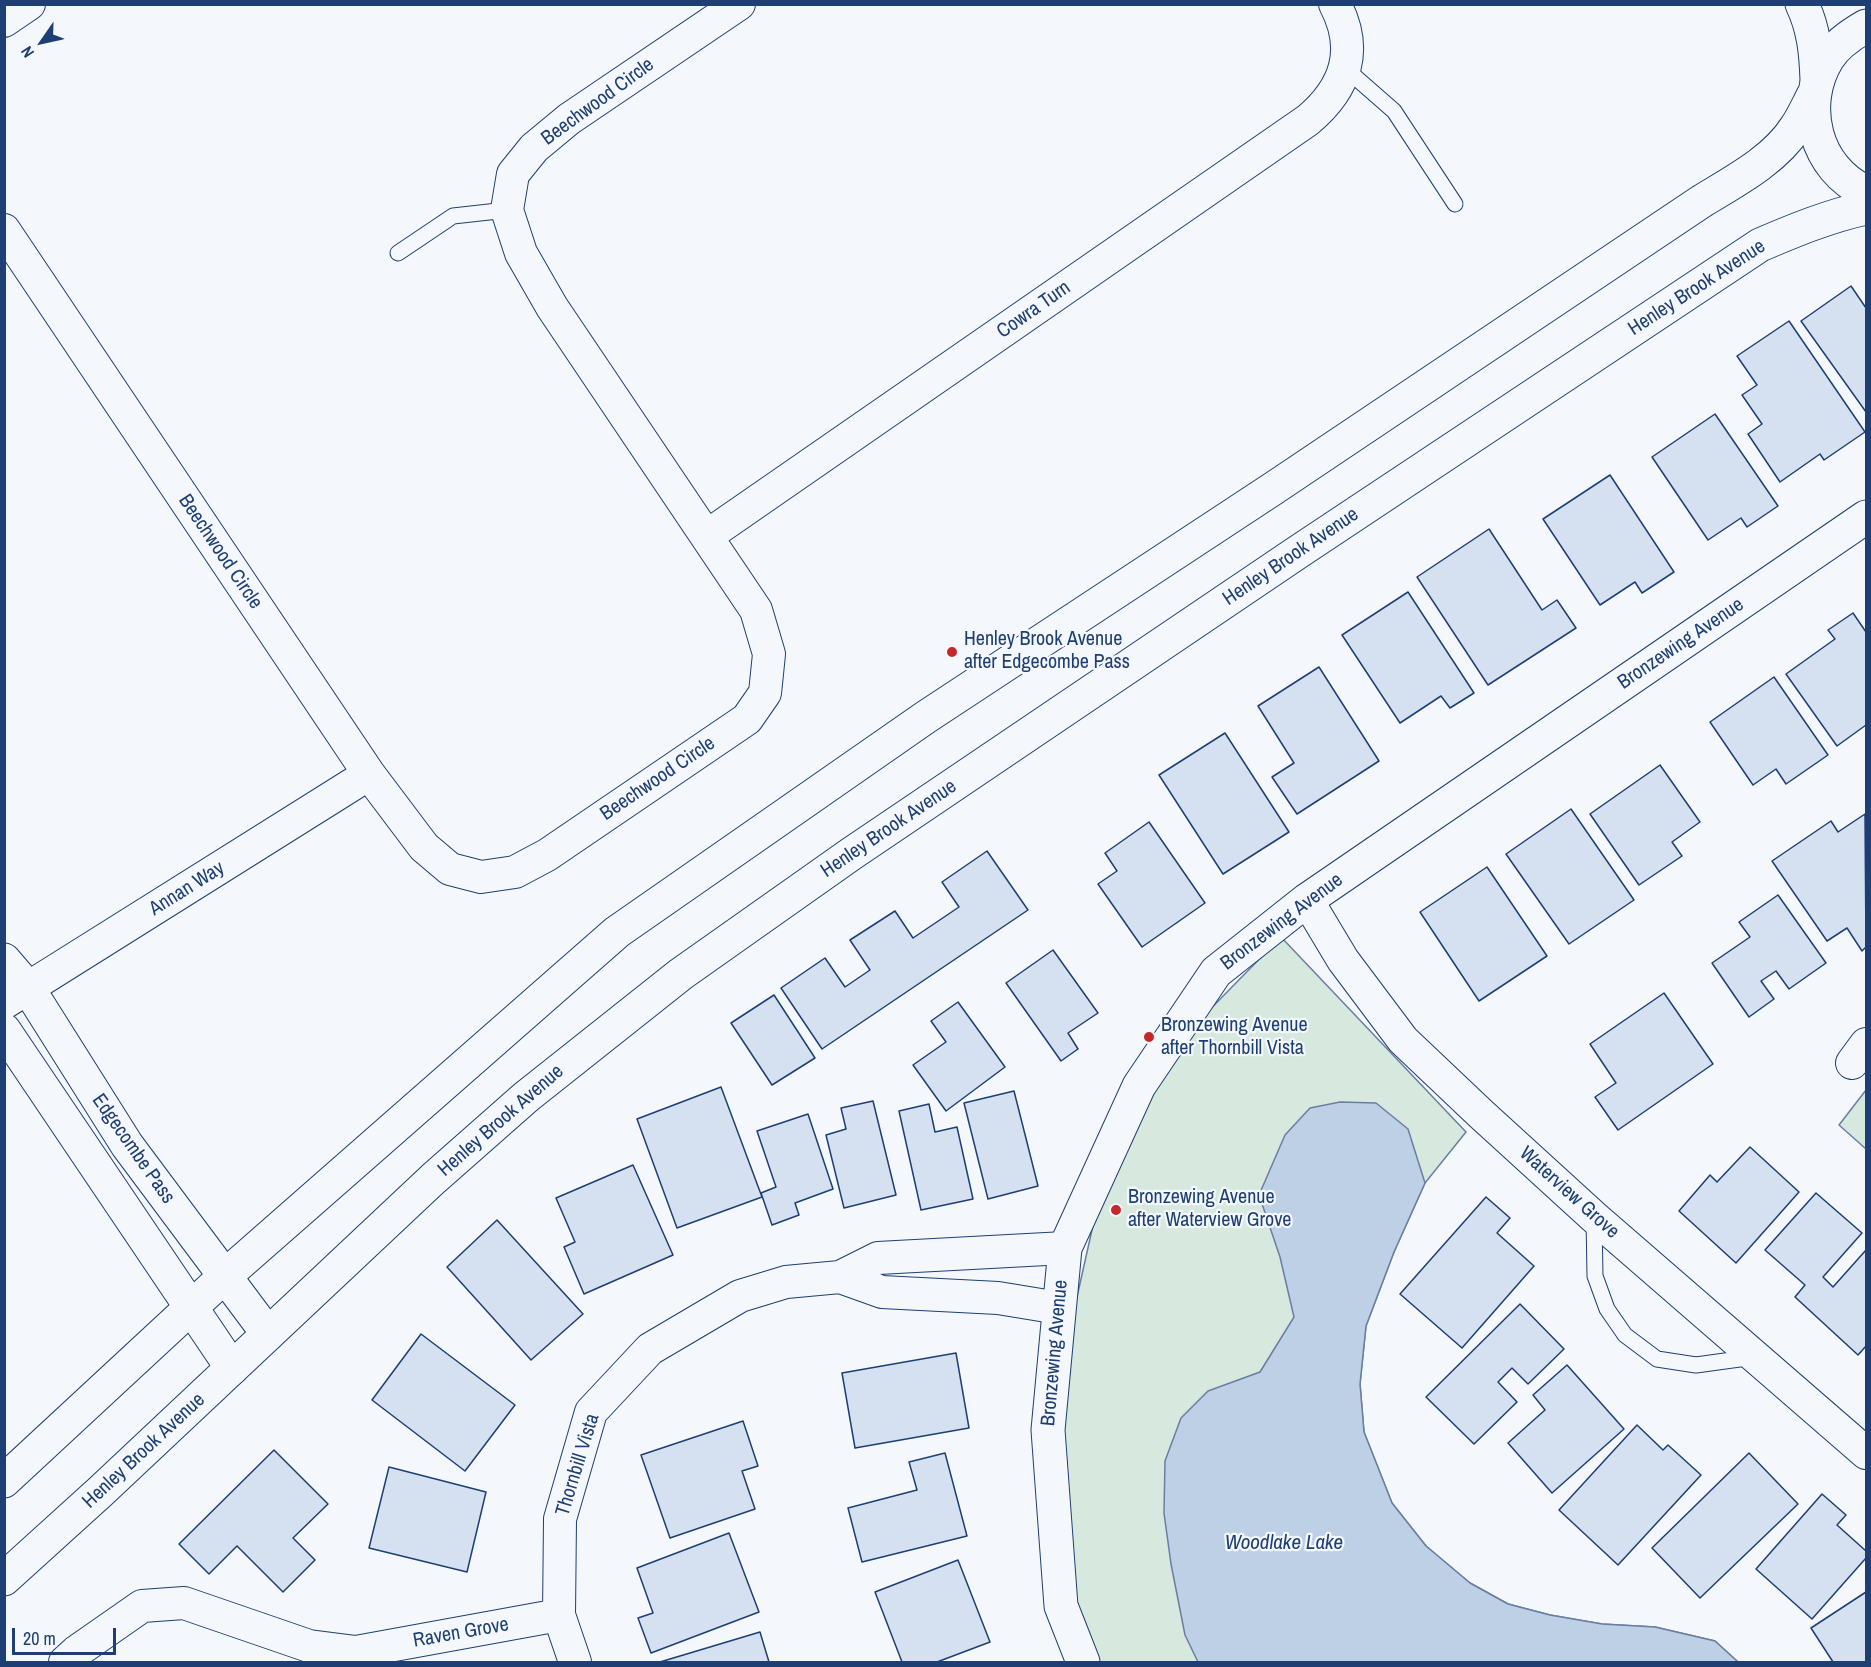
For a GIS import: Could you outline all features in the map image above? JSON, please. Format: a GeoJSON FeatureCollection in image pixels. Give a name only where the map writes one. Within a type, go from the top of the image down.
{"type":"FeatureCollection","features":[{"type":"Feature","properties":{"kind":"main road"},"geometry":{"type":"LineString","coordinates":[[1802,4],[1812,29],[1815,49],[1813,121],[1820,147],[1835,169],[1855,187],[1866,192]]}},
{"type":"Feature","properties":{"kind":"main road"},"geometry":{"type":"LineString","coordinates":[[4,1481],[225,1276],[617,932],[926,717],[1284,482],[1702,201],[1744,176],[1773,153],[1796,128],[1828,57],[1846,38],[1866,26]]}},
{"type":"Feature","properties":{"kind":"main road","name":"Henley Brook Avenue"},"geometry":{"type":"LineString","coordinates":[[4,1579],[433,1179],[526,1097],[681,974],[851,854],[1288,559],[1760,245],[1841,213],[1866,208]]}},
{"type":"Feature","properties":{"kind":"main road","name":"Bronzewing Avenue"},"geometry":{"type":"LineString","coordinates":[[1083,1662],[1061,1606],[1048,1430],[1065,1248],[1139,1086],[1216,972],[1307,900],[1866,517]]}},
{"type":"Feature","properties":{"kind":"main road","name":"Edgecombe Pass"},"geometry":{"type":"LineString","coordinates":[[4,960],[16,996],[268,1334]]}},
{"type":"Feature","properties":{"kind":"main road","name":"Edgecombe Pass"},"geometry":{"type":"LineString","coordinates":[[4,1030],[232,1368]]}},
{"type":"Feature","properties":{"kind":"street"},"geometry":{"type":"LineString","coordinates":[[4,21],[29,4]]}},
{"type":"Feature","properties":{"kind":"street","name":"Beechwood Circle"},"geometry":{"type":"LineString","coordinates":[[4,230],[369,774],[424,847],[450,869],[481,877],[515,873],[547,855],[747,719],[765,693],[769,654],[756,610],[552,307],[521,254],[507,210],[513,174],[534,148],[569,118],[739,4]]}},
{"type":"Feature","properties":{"kind":"street","name":"Cowra Turn"},"geometry":{"type":"LineString","coordinates":[[707,536],[1308,120],[1325,105],[1336,90],[1346,69],[1347,44],[1342,19],[1335,4]]}},
{"type":"Feature","properties":{"kind":"street","name":"Annan Way"},"geometry":{"type":"LineString","coordinates":[[16,996],[369,774]]}},
{"type":"Feature","properties":{"kind":"street","name":"Waterview Grove"},"geometry":{"type":"LineString","coordinates":[[1307,900],[1343,960],[1404,1040],[1480,1113],[1594,1216],[1866,1453]]}},
{"type":"Feature","properties":{"kind":"street","name":"Thornbill Vista"},"geometry":{"type":"LineString","coordinates":[[575,1662],[559,1615],[560,1519],[591,1412],[650,1349],[740,1296],[786,1282],[840,1277],[878,1258],[1065,1248]]}},
{"type":"Feature","properties":{"kind":"street","name":"Thornbill Vista"},"geometry":{"type":"LineString","coordinates":[[840,1277],[882,1292],[998,1298],[1059,1308]]}},
{"type":"Feature","properties":{"kind":"street","name":"Raven Grove"},"geometry":{"type":"LineString","coordinates":[[65,1662],[142,1606],[184,1603],[309,1647],[356,1652],[559,1615]]}},
{"type":"Feature","properties":{"kind":"lane"},"geometry":{"type":"LineString","coordinates":[[1346,69],[1394,111],[1455,204]]}},
{"type":"Feature","properties":{"kind":"lane"},"geometry":{"type":"LineString","coordinates":[[398,253],[453,216],[507,210]]}},
{"type":"Feature","properties":{"kind":"lane"},"geometry":{"type":"LineString","coordinates":[[1594,1216],[1595,1276],[1607,1309],[1625,1335],[1657,1359],[1696,1365],[1756,1357]]}},
{"type":"Feature","properties":{"kind":"shaded area"},"geometry":{"type":"Polygon","coordinates":[[[1281,937],[1466,1132],[1425,1183],[1394,1252],[1366,1326],[1360,1384],[1364,1432],[1392,1503],[1426,1546],[1470,1583],[1508,1604],[1550,1615],[1602,1624],[1655,1627],[1715,1641],[1738,1662],[1097,1662],[1078,1615],[1058,1382],[1098,1203],[1180,1040],[1281,937]]]}},
{"type":"Feature","properties":{"kind":"shaded area"},"geometry":{"type":"Polygon","coordinates":[[[1866,1090],[1866,1149],[1839,1125],[1866,1090]]]}},
{"type":"Feature","properties":{"kind":"water","name":"Woodlake Lake"},"geometry":{"type":"Polygon","coordinates":[[[1340,1102],[1376,1103],[1408,1129],[1425,1183],[1394,1252],[1366,1326],[1360,1384],[1364,1432],[1392,1503],[1426,1546],[1470,1583],[1508,1604],[1550,1615],[1602,1624],[1655,1627],[1715,1641],[1738,1662],[1198,1662],[1185,1635],[1171,1564],[1164,1513],[1165,1461],[1181,1418],[1208,1391],[1260,1372],[1294,1317],[1280,1257],[1259,1195],[1285,1135],[1310,1108],[1340,1102]]]}},
{"type":"Feature","properties":{"kind":"building"},"geometry":{"type":"Polygon","coordinates":[[[1851,286],[1866,308],[1866,412],[1801,321],[1851,286]]]}},
{"type":"Feature","properties":{"kind":"building"},"geometry":{"type":"Polygon","coordinates":[[[1789,321],[1865,432],[1824,460],[1820,454],[1780,482],[1748,434],[1762,424],[1742,395],[1757,385],[1737,356],[1789,321]]]}},
{"type":"Feature","properties":{"kind":"building"},"geometry":{"type":"Polygon","coordinates":[[[1715,414],[1778,506],[1747,527],[1741,518],[1708,540],[1652,457],[1715,414]]]}},
{"type":"Feature","properties":{"kind":"building"},"geometry":{"type":"Polygon","coordinates":[[[1610,475],[1674,572],[1642,593],[1635,582],[1600,605],[1543,519],[1610,475]]]}},
{"type":"Feature","properties":{"kind":"building"},"geometry":{"type":"Polygon","coordinates":[[[1489,529],[1542,610],[1557,600],[1576,628],[1488,685],[1417,577],[1489,529]]]}},
{"type":"Feature","properties":{"kind":"building"},"geometry":{"type":"Polygon","coordinates":[[[1408,592],[1474,693],[1450,708],[1441,696],[1400,723],[1342,635],[1408,592]]]}},
{"type":"Feature","properties":{"kind":"building"},"geometry":{"type":"Polygon","coordinates":[[[1853,613],[1866,632],[1866,725],[1837,746],[1786,674],[1835,639],[1828,630],[1853,613]]]}},
{"type":"Feature","properties":{"kind":"building"},"geometry":{"type":"Polygon","coordinates":[[[1319,667],[1379,761],[1297,814],[1272,777],[1294,763],[1258,706],[1319,667]]]}},
{"type":"Feature","properties":{"kind":"building"},"geometry":{"type":"Polygon","coordinates":[[[1774,677],[1828,755],[1786,784],[1776,769],[1753,785],[1710,722],[1774,677]]]}},
{"type":"Feature","properties":{"kind":"building"},"geometry":{"type":"Polygon","coordinates":[[[1225,733],[1289,832],[1223,874],[1159,775],[1225,733]]]}},
{"type":"Feature","properties":{"kind":"building"},"geometry":{"type":"Polygon","coordinates":[[[1660,765],[1700,822],[1672,842],[1682,856],[1639,885],[1590,814],[1660,765]]]}},
{"type":"Feature","properties":{"kind":"building"},"geometry":{"type":"Polygon","coordinates":[[[1571,809],[1634,900],[1569,944],[1506,854],[1571,809]]]}},
{"type":"Feature","properties":{"kind":"building"},"geometry":{"type":"Polygon","coordinates":[[[1865,814],[1866,947],[1862,951],[1847,928],[1827,941],[1772,861],[1831,821],[1838,832],[1865,814]]]}},
{"type":"Feature","properties":{"kind":"building"},"geometry":{"type":"Polygon","coordinates":[[[1149,822],[1205,903],[1142,947],[1098,884],[1117,871],[1105,853],[1149,822]]]}},
{"type":"Feature","properties":{"kind":"building"},"geometry":{"type":"Polygon","coordinates":[[[987,851],[1028,910],[822,1049],[781,988],[825,958],[845,987],[870,970],[850,940],[895,911],[913,938],[959,907],[942,882],[987,851]]]}},
{"type":"Feature","properties":{"kind":"building"},"geometry":{"type":"Polygon","coordinates":[[[1487,867],[1547,956],[1479,1001],[1420,912],[1487,867]]]}},
{"type":"Feature","properties":{"kind":"building"},"geometry":{"type":"Polygon","coordinates":[[[1778,895],[1826,963],[1789,989],[1776,971],[1761,981],[1774,999],[1749,1017],[1712,963],[1750,937],[1739,922],[1778,895]]]}},
{"type":"Feature","properties":{"kind":"building"},"geometry":{"type":"Polygon","coordinates":[[[1053,950],[1098,1013],[1068,1033],[1078,1049],[1061,1061],[1006,983],[1053,950]]]}},
{"type":"Feature","properties":{"kind":"building"},"geometry":{"type":"Polygon","coordinates":[[[1664,993],[1713,1064],[1618,1130],[1595,1097],[1616,1083],[1590,1044],[1664,993]]]}},
{"type":"Feature","properties":{"kind":"building"},"geometry":{"type":"Polygon","coordinates":[[[774,995],[815,1058],[772,1085],[731,1023],[774,995]]]}},
{"type":"Feature","properties":{"kind":"building"},"geometry":{"type":"Polygon","coordinates":[[[958,1002],[1005,1067],[946,1111],[913,1065],[946,1042],[931,1021],[958,1002]]]}},
{"type":"Feature","properties":{"kind":"building"},"geometry":{"type":"Polygon","coordinates":[[[721,1087],[762,1197],[677,1228],[637,1119],[721,1087]]]}},
{"type":"Feature","properties":{"kind":"building"},"geometry":{"type":"Polygon","coordinates":[[[1014,1091],[1038,1186],[988,1199],[964,1103],[1014,1091]]]}},
{"type":"Feature","properties":{"kind":"building"},"geometry":{"type":"Polygon","coordinates":[[[873,1101],[896,1195],[844,1208],[826,1135],[846,1129],[841,1108],[873,1101]]]}},
{"type":"Feature","properties":{"kind":"building"},"geometry":{"type":"Polygon","coordinates":[[[929,1104],[935,1132],[957,1127],[973,1199],[921,1210],[899,1111],[929,1104]]]}},
{"type":"Feature","properties":{"kind":"building"},"geometry":{"type":"Polygon","coordinates":[[[808,1114],[833,1189],[795,1203],[799,1215],[772,1225],[761,1193],[776,1187],[757,1131],[808,1114]]]}},
{"type":"Feature","properties":{"kind":"building"},"geometry":{"type":"Polygon","coordinates":[[[1750,1147],[1799,1192],[1736,1263],[1679,1211],[1710,1175],[1717,1182],[1750,1147]]]}},
{"type":"Feature","properties":{"kind":"building"},"geometry":{"type":"Polygon","coordinates":[[[633,1165],[673,1255],[584,1294],[564,1247],[575,1242],[556,1198],[633,1165]]]}},
{"type":"Feature","properties":{"kind":"building"},"geometry":{"type":"Polygon","coordinates":[[[1816,1193],[1862,1233],[1823,1277],[1833,1287],[1866,1250],[1866,1346],[1858,1355],[1795,1297],[1805,1285],[1765,1250],[1816,1193]]]}},
{"type":"Feature","properties":{"kind":"building"},"geometry":{"type":"Polygon","coordinates":[[[1486,1197],[1510,1218],[1497,1233],[1534,1266],[1462,1348],[1400,1294],[1486,1197]]]}},
{"type":"Feature","properties":{"kind":"building"},"geometry":{"type":"Polygon","coordinates":[[[497,1220],[583,1314],[531,1360],[447,1267],[497,1220]]]}},
{"type":"Feature","properties":{"kind":"building"},"geometry":{"type":"Polygon","coordinates":[[[1520,1304],[1564,1349],[1528,1384],[1512,1368],[1498,1382],[1517,1402],[1474,1444],[1426,1397],[1520,1304]]]}},
{"type":"Feature","properties":{"kind":"building"},"geometry":{"type":"Polygon","coordinates":[[[421,1334],[515,1405],[465,1471],[372,1400],[421,1334]]]}},
{"type":"Feature","properties":{"kind":"building"},"geometry":{"type":"Polygon","coordinates":[[[956,1353],[969,1428],[855,1448],[842,1373],[956,1353]]]}},
{"type":"Feature","properties":{"kind":"building"},"geometry":{"type":"Polygon","coordinates":[[[1567,1365],[1624,1429],[1552,1493],[1508,1443],[1545,1410],[1533,1395],[1567,1365]]]}},
{"type":"Feature","properties":{"kind":"building"},"geometry":{"type":"Polygon","coordinates":[[[743,1421],[758,1466],[742,1471],[755,1509],[670,1538],[641,1455],[743,1421]]]}},
{"type":"Feature","properties":{"kind":"building"},"geometry":{"type":"Polygon","coordinates":[[[1637,1425],[1663,1450],[1668,1445],[1701,1475],[1618,1565],[1559,1510],[1637,1425]]]}},
{"type":"Feature","properties":{"kind":"building"},"geometry":{"type":"Polygon","coordinates":[[[274,1450],[328,1504],[293,1538],[315,1560],[283,1592],[237,1546],[209,1574],[179,1544],[274,1450]]]}},
{"type":"Feature","properties":{"kind":"building"},"geometry":{"type":"Polygon","coordinates":[[[945,1453],[967,1536],[862,1562],[848,1508],[917,1490],[909,1462],[945,1453]]]}},
{"type":"Feature","properties":{"kind":"building"},"geometry":{"type":"Polygon","coordinates":[[[1749,1453],[1798,1504],[1700,1598],[1652,1548],[1749,1453]]]}},
{"type":"Feature","properties":{"kind":"building"},"geometry":{"type":"Polygon","coordinates":[[[389,1467],[486,1492],[467,1572],[369,1548],[389,1467]]]}},
{"type":"Feature","properties":{"kind":"building"},"geometry":{"type":"Polygon","coordinates":[[[1822,1494],[1846,1515],[1837,1525],[1866,1551],[1866,1558],[1812,1619],[1756,1569],[1822,1494]]]}},
{"type":"Feature","properties":{"kind":"building"},"geometry":{"type":"Polygon","coordinates":[[[729,1533],[759,1612],[651,1653],[638,1618],[653,1613],[637,1568],[729,1533]]]}},
{"type":"Feature","properties":{"kind":"building"},"geometry":{"type":"Polygon","coordinates":[[[958,1560],[990,1642],[937,1662],[902,1662],[875,1592],[958,1560]]]}},
{"type":"Feature","properties":{"kind":"building"},"geometry":{"type":"Polygon","coordinates":[[[1866,1592],[1866,1662],[1833,1662],[1811,1628],[1866,1592]]]}},
{"type":"Feature","properties":{"kind":"building"},"geometry":{"type":"Polygon","coordinates":[[[760,1632],[769,1662],[660,1662],[760,1632]]]}},
{"type":"Feature","properties":{"kind":"place","name":"Henley Brook Avenue after Edgecombe Pass"},"geometry":{"type":"Point","coordinates":[952,652]}},
{"type":"Feature","properties":{"kind":"place","name":"Bronzewing Avenue after Thornbill Vista"},"geometry":{"type":"Point","coordinates":[1149,1037]}},
{"type":"Feature","properties":{"kind":"place","name":"Bronzewing Avenue after Waterview Grove"},"geometry":{"type":"Point","coordinates":[1116,1210]}}]}
